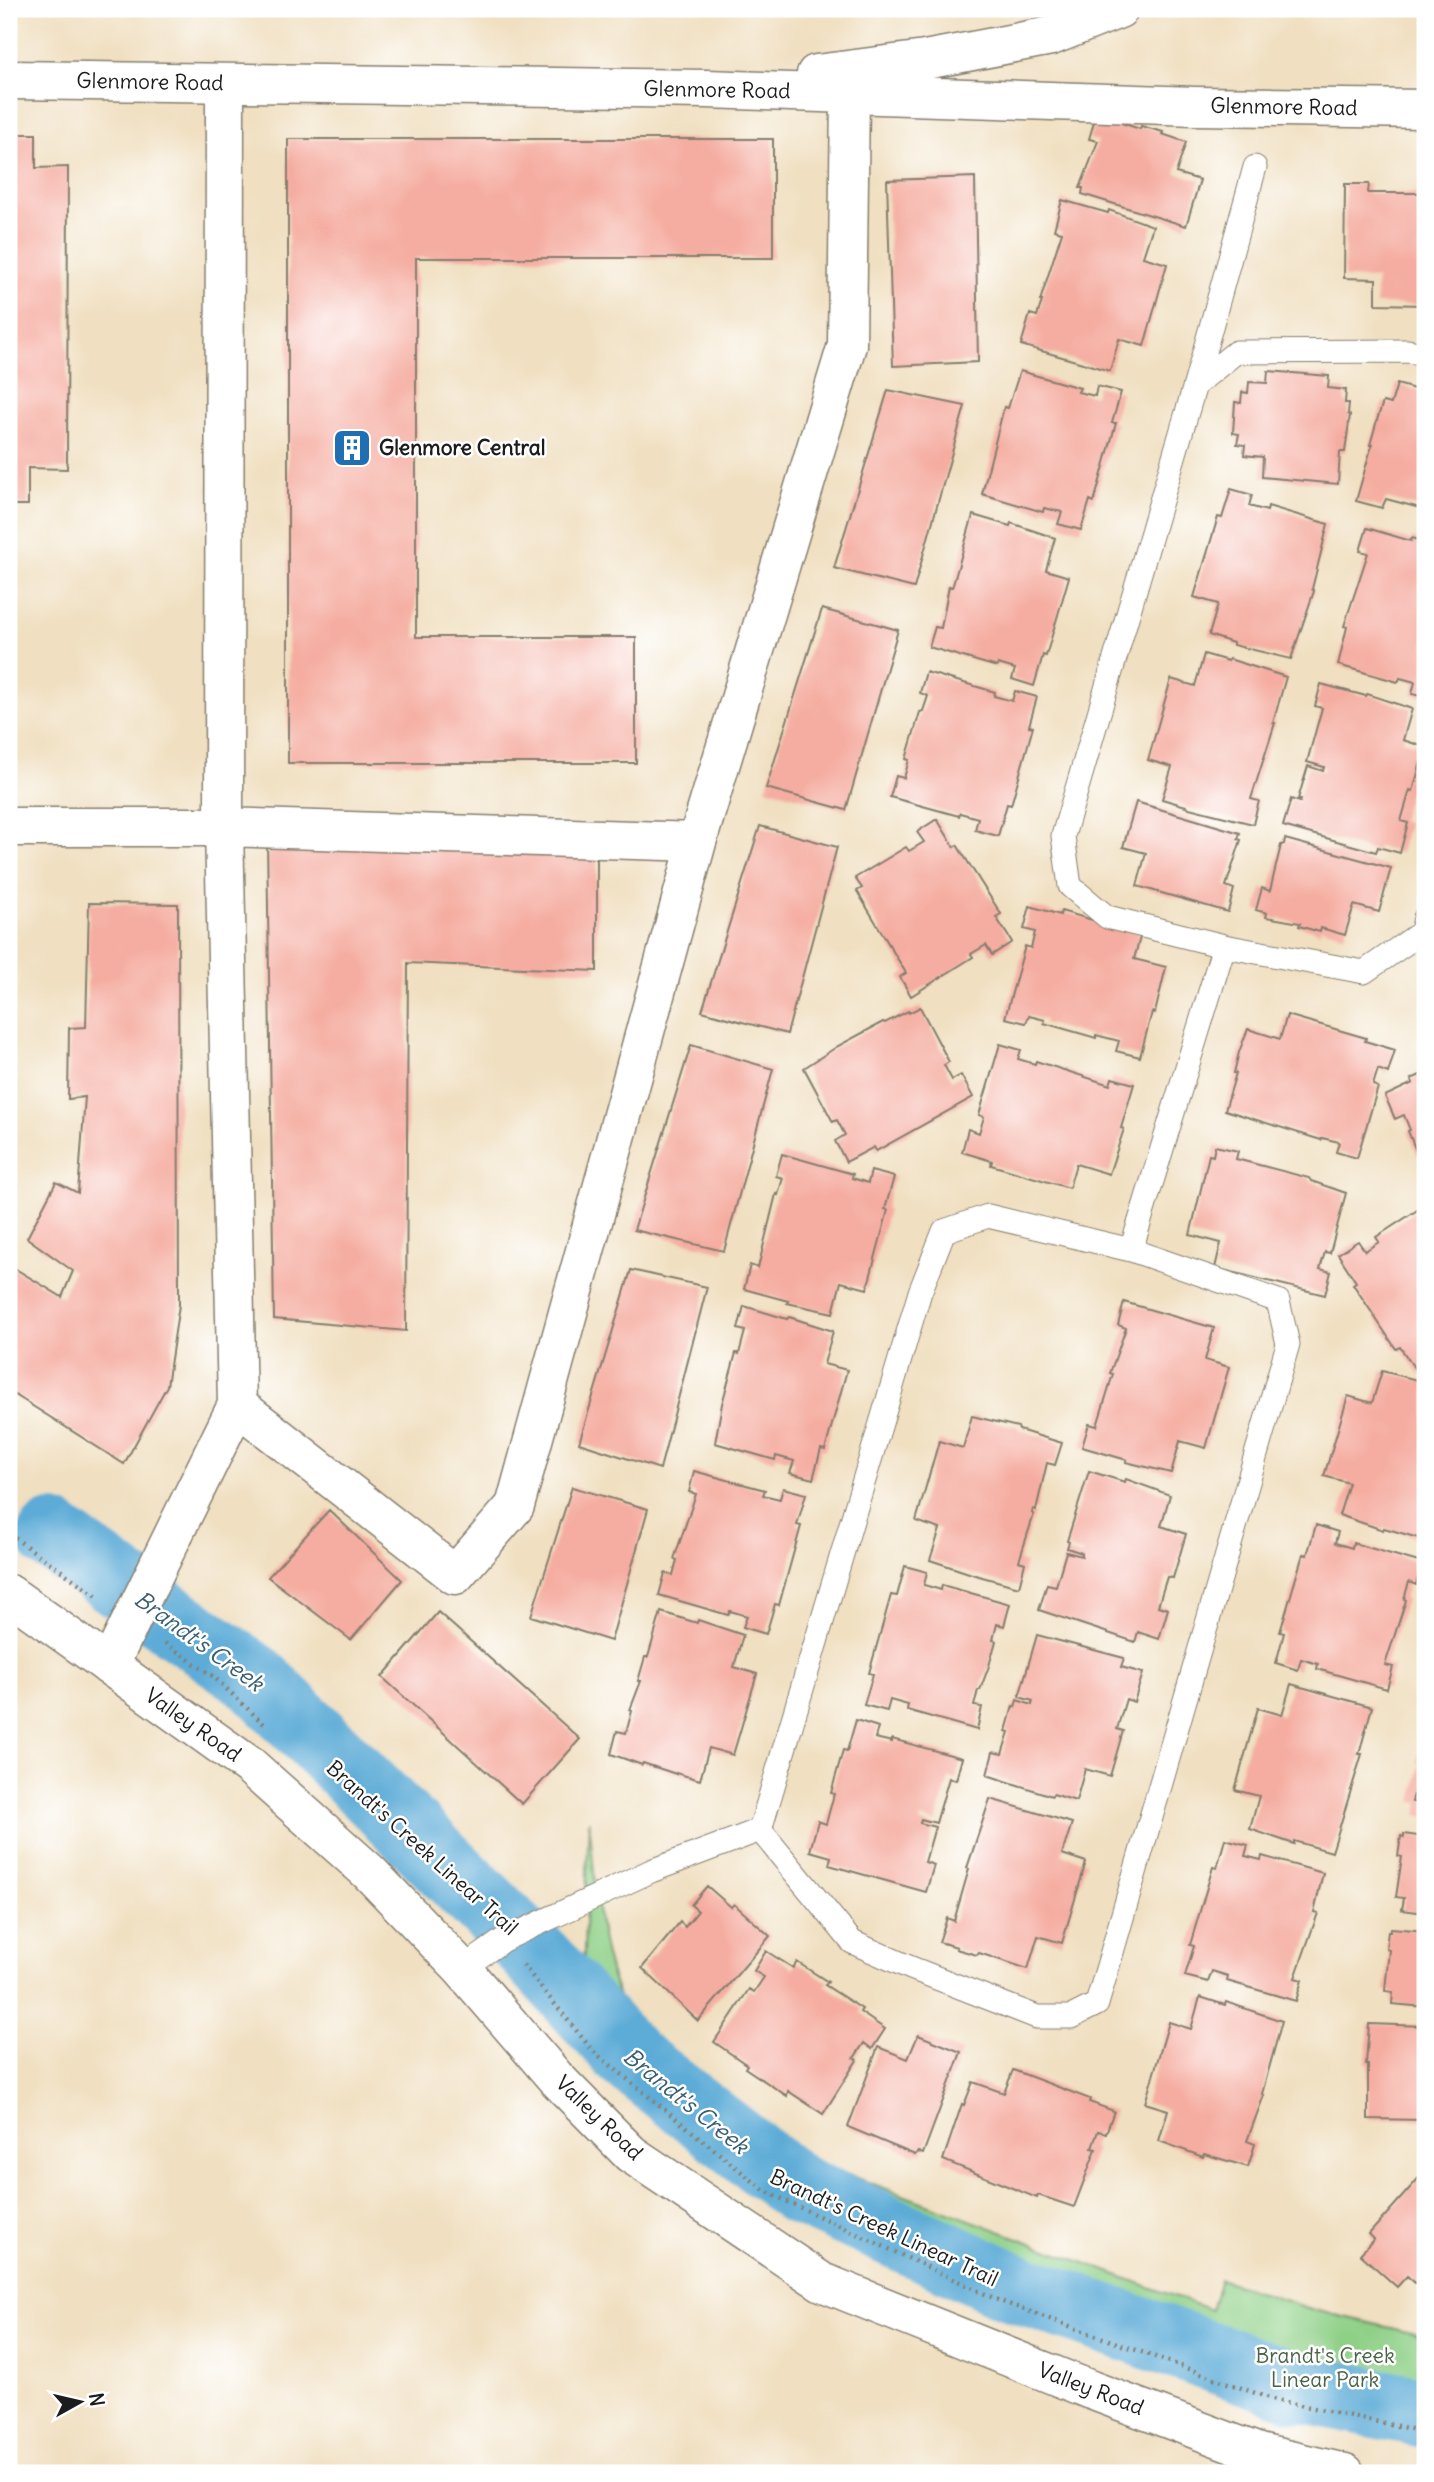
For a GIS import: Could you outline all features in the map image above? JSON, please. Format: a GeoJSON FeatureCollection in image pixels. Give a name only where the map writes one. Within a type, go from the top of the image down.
{"type":"FeatureCollection","features":[{"type":"Feature","properties":{"kind":"street"},"geometry":{"type":"LineString","coordinates":[[706,89],[925,60],[1051,36],[1119,9]]}},
{"type":"Feature","properties":{"kind":"street","name":"Glenmore Road"},"geometry":{"type":"LineString","coordinates":[[9,80],[706,89],[1195,106],[1425,109]]}},
{"type":"Feature","properties":{"kind":"street"},"geometry":{"type":"LineString","coordinates":[[109,1666],[237,1405],[224,827],[225,84]]}},
{"type":"Feature","properties":{"kind":"street"},"geometry":{"type":"LineString","coordinates":[[237,1405],[455,1575],[515,1506],[697,842],[847,345],[850,94]]}},
{"type":"Feature","properties":{"kind":"street"},"geometry":{"type":"LineString","coordinates":[[9,827],[224,827],[697,842]]}},
{"type":"Feature","properties":{"kind":"street","name":"Valley Road"},"geometry":{"type":"LineString","coordinates":[[9,1594],[250,1766],[369,1872],[461,1969],[555,2077],[631,2154],[822,2282],[1091,2390],[1259,2453],[1345,2473]]}},
{"type":"Feature","properties":{"kind":"lane"},"geometry":{"type":"LineString","coordinates":[[1255,167],[1195,385],[1063,836],[1070,886],[1107,917],[1224,946],[1364,972],[1422,932],[1425,918]]}},
{"type":"Feature","properties":{"kind":"lane"},"geometry":{"type":"LineString","coordinates":[[1195,385],[1236,352],[1408,351],[1425,354]]}},
{"type":"Feature","properties":{"kind":"lane"},"geometry":{"type":"LineString","coordinates":[[1131,1250],[1224,946]]}},
{"type":"Feature","properties":{"kind":"lane"},"geometry":{"type":"LineString","coordinates":[[988,1216],[1131,1250],[1278,1301],[1288,1344],[1097,2004],[1071,2017],[1037,2017],[852,1942],[760,1830],[920,1292],[944,1231],[988,1216]]}},
{"type":"Feature","properties":{"kind":"lane"},"geometry":{"type":"LineString","coordinates":[[461,1969],[503,1940],[652,1871],[760,1830]]}},
{"type":"Feature","properties":{"kind":"path"},"geometry":{"type":"LineString","coordinates":[[9,1534],[214,1677],[275,1734]]}},
{"type":"Feature","properties":{"kind":"path","name":"Brandt's Creek Linear Trail"},"geometry":{"type":"LineString","coordinates":[[503,1940],[593,2051],[765,2192],[1000,2301],[1272,2399],[1425,2432]]}},
{"type":"Feature","properties":{"kind":"green space","name":"Brandt's Creek Linear Park"},"geometry":{"type":"Polygon","coordinates":[[[589,1820],[602,1936],[613,1982],[628,2013],[681,2071],[704,2090],[751,2124],[828,2167],[1211,2310],[1220,2279],[1314,2310],[1425,2336],[1425,2443],[1315,2420],[1212,2388],[834,2233],[739,2180],[695,2151],[616,2088],[580,2054],[589,1820]]]}},
{"type":"Feature","properties":{"kind":"building"},"geometry":{"type":"Polygon","coordinates":[[[1096,115],[1140,129],[1141,126],[1163,132],[1162,134],[1186,142],[1176,173],[1200,180],[1186,226],[1082,194],[1083,188],[1080,188],[1098,141],[1089,139],[1096,115]]]}},
{"type":"Feature","properties":{"kind":"building"},"geometry":{"type":"Polygon","coordinates":[[[9,134],[36,134],[36,168],[68,167],[67,469],[28,468],[28,505],[9,505],[9,134]]]}},
{"type":"Feature","properties":{"kind":"building","name":"Glenmore Central"},"geometry":{"type":"Polygon","coordinates":[[[288,139],[773,139],[773,258],[416,258],[416,637],[636,637],[636,763],[288,763],[288,139]]]}},
{"type":"Feature","properties":{"kind":"building"},"geometry":{"type":"Polygon","coordinates":[[[975,177],[978,362],[893,366],[887,180],[975,177]]]}},
{"type":"Feature","properties":{"kind":"building"},"geometry":{"type":"Polygon","coordinates":[[[1345,184],[1369,184],[1368,193],[1425,193],[1425,305],[1376,304],[1376,279],[1344,278],[1345,184]]]}},
{"type":"Feature","properties":{"kind":"building"},"geometry":{"type":"Polygon","coordinates":[[[1062,200],[1108,213],[1109,210],[1153,226],[1143,257],[1167,264],[1144,346],[1119,339],[1110,371],[1021,345],[1030,314],[1037,316],[1062,232],[1054,230],[1062,200]]]}},
{"type":"Feature","properties":{"kind":"building"},"geometry":{"type":"Polygon","coordinates":[[[1020,371],[1080,388],[1078,392],[1095,396],[1097,386],[1121,392],[1112,423],[1116,423],[1094,502],[1090,500],[1081,530],[1058,524],[1062,512],[1044,508],[1043,512],[982,494],[1004,407],[1008,408],[1020,371]]]}},
{"type":"Feature","properties":{"kind":"building"},"geometry":{"type":"Polygon","coordinates":[[[1268,371],[1329,376],[1328,388],[1346,390],[1345,403],[1349,403],[1350,415],[1345,452],[1340,452],[1338,484],[1262,477],[1263,457],[1244,455],[1245,445],[1237,444],[1239,434],[1233,433],[1235,402],[1241,403],[1242,392],[1248,393],[1249,382],[1267,383],[1268,371]]]}},
{"type":"Feature","properties":{"kind":"building"},"geometry":{"type":"Polygon","coordinates":[[[1397,384],[1425,392],[1425,494],[1420,508],[1386,499],[1382,508],[1356,501],[1383,402],[1391,404],[1397,384]]]}},
{"type":"Feature","properties":{"kind":"building"},"geometry":{"type":"Polygon","coordinates":[[[888,390],[965,406],[914,588],[834,568],[888,390]]]}},
{"type":"Feature","properties":{"kind":"building"},"geometry":{"type":"Polygon","coordinates":[[[1231,489],[1252,495],[1249,506],[1267,511],[1268,506],[1328,524],[1312,589],[1314,591],[1291,659],[1233,645],[1209,635],[1218,604],[1194,597],[1218,517],[1222,518],[1231,489]]]}},
{"type":"Feature","properties":{"kind":"building"},"geometry":{"type":"Polygon","coordinates":[[[973,515],[1010,526],[1011,523],[1055,538],[1046,570],[1069,577],[1046,656],[1043,655],[1034,686],[1012,679],[1015,669],[998,664],[997,667],[929,647],[935,627],[941,628],[949,586],[953,585],[973,515]]]}},
{"type":"Feature","properties":{"kind":"building"},"geometry":{"type":"Polygon","coordinates":[[[1367,528],[1411,541],[1412,538],[1425,542],[1425,697],[1412,694],[1415,682],[1400,678],[1398,682],[1338,665],[1347,627],[1344,626],[1368,553],[1360,551],[1367,528]]]}},
{"type":"Feature","properties":{"kind":"building"},"geometry":{"type":"Polygon","coordinates":[[[822,609],[898,630],[846,810],[766,788],[822,609]]]}},
{"type":"Feature","properties":{"kind":"building"},"geometry":{"type":"Polygon","coordinates":[[[1204,654],[1286,677],[1275,723],[1251,799],[1259,801],[1253,824],[1162,799],[1172,767],[1148,760],[1171,679],[1195,686],[1204,654]]]}},
{"type":"Feature","properties":{"kind":"building"},"geometry":{"type":"Polygon","coordinates":[[[926,672],[995,692],[994,696],[1012,701],[1015,691],[1037,697],[1029,726],[1033,727],[1011,805],[1007,804],[998,836],[975,830],[978,818],[960,813],[959,816],[890,797],[896,776],[904,778],[909,760],[906,759],[920,712],[923,711],[928,696],[920,693],[926,672]]]}},
{"type":"Feature","properties":{"kind":"building"},"geometry":{"type":"Polygon","coordinates":[[[1321,684],[1366,696],[1367,694],[1412,709],[1403,740],[1425,747],[1413,791],[1410,790],[1401,821],[1408,823],[1400,853],[1378,847],[1376,852],[1283,826],[1291,799],[1301,800],[1298,799],[1308,766],[1323,771],[1324,767],[1307,762],[1322,708],[1315,706],[1321,684]]]}},
{"type":"Feature","properties":{"kind":"building"},"geometry":{"type":"Polygon","coordinates":[[[1136,802],[1240,833],[1238,839],[1241,840],[1226,886],[1234,889],[1228,912],[1137,886],[1146,853],[1123,847],[1136,802]]]}},
{"type":"Feature","properties":{"kind":"building"},"geometry":{"type":"Polygon","coordinates":[[[937,819],[1001,914],[996,917],[1012,942],[992,955],[986,945],[971,954],[973,957],[911,996],[900,977],[906,973],[857,891],[862,888],[855,878],[906,847],[909,851],[924,842],[917,832],[937,819]]]}},
{"type":"Feature","properties":{"kind":"building"},"geometry":{"type":"Polygon","coordinates":[[[760,826],[837,847],[787,1034],[702,1011],[760,826]]]}},
{"type":"Feature","properties":{"kind":"building"},"geometry":{"type":"Polygon","coordinates":[[[267,839],[597,844],[597,971],[408,963],[406,1331],[274,1319],[267,839]]]}},
{"type":"Feature","properties":{"kind":"building"},"geometry":{"type":"Polygon","coordinates":[[[1285,839],[1391,868],[1379,912],[1354,905],[1345,935],[1321,928],[1320,932],[1299,926],[1300,923],[1266,917],[1267,913],[1256,910],[1262,888],[1270,891],[1281,845],[1285,839]]]}},
{"type":"Feature","properties":{"kind":"building"},"geometry":{"type":"Polygon","coordinates":[[[89,903],[178,904],[179,1305],[167,1386],[124,1464],[9,1391],[9,1265],[62,1297],[73,1271],[27,1238],[56,1182],[78,1193],[85,1097],[68,1099],[69,1028],[86,1027],[89,903]]]}},
{"type":"Feature","properties":{"kind":"building"},"geometry":{"type":"Polygon","coordinates":[[[1030,906],[1060,915],[1061,911],[1141,934],[1134,959],[1166,967],[1155,1013],[1152,1012],[1140,1057],[1116,1051],[1119,1041],[1096,1035],[1096,1038],[1029,1016],[1026,1023],[1005,1018],[1025,946],[1031,948],[1035,932],[1024,929],[1030,906]]]}},
{"type":"Feature","properties":{"kind":"building"},"geometry":{"type":"Polygon","coordinates":[[[920,1007],[949,1062],[944,1065],[952,1080],[961,1075],[973,1097],[876,1151],[874,1147],[846,1162],[835,1141],[845,1135],[837,1120],[833,1122],[804,1068],[883,1022],[920,1007]]]}},
{"type":"Feature","properties":{"kind":"building"},"geometry":{"type":"Polygon","coordinates":[[[1287,1015],[1366,1038],[1365,1041],[1395,1050],[1388,1073],[1378,1069],[1373,1085],[1378,1087],[1357,1158],[1336,1152],[1339,1142],[1321,1140],[1225,1110],[1239,1052],[1248,1029],[1280,1039],[1287,1015]]]}},
{"type":"Feature","properties":{"kind":"building"},"geometry":{"type":"Polygon","coordinates":[[[1000,1044],[1021,1050],[1018,1059],[1035,1064],[1036,1061],[1110,1085],[1112,1078],[1134,1084],[1121,1128],[1124,1129],[1109,1174],[1076,1164],[1069,1188],[991,1165],[992,1161],[962,1152],[968,1129],[979,1133],[984,1117],[979,1115],[1000,1044]]]}},
{"type":"Feature","properties":{"kind":"building"},"geometry":{"type":"Polygon","coordinates":[[[691,1045],[773,1069],[724,1251],[634,1230],[691,1045]]]}},
{"type":"Feature","properties":{"kind":"building"},"geometry":{"type":"Polygon","coordinates":[[[1425,1073],[1425,1173],[1404,1115],[1395,1119],[1385,1096],[1413,1083],[1411,1079],[1425,1073]]]}},
{"type":"Feature","properties":{"kind":"building"},"geometry":{"type":"Polygon","coordinates":[[[1215,1146],[1238,1151],[1236,1159],[1309,1178],[1346,1193],[1330,1253],[1325,1252],[1320,1269],[1331,1272],[1325,1295],[1215,1268],[1221,1243],[1190,1235],[1209,1155],[1213,1156],[1215,1146]]]}},
{"type":"Feature","properties":{"kind":"building"},"geometry":{"type":"Polygon","coordinates":[[[782,1154],[853,1174],[852,1178],[868,1183],[871,1171],[894,1177],[867,1289],[841,1282],[833,1313],[787,1303],[788,1301],[744,1289],[750,1265],[758,1268],[776,1194],[778,1195],[783,1178],[776,1176],[782,1154]]]}},
{"type":"Feature","properties":{"kind":"building"},"geometry":{"type":"Polygon","coordinates":[[[1425,1205],[1425,1370],[1419,1375],[1400,1347],[1396,1349],[1353,1284],[1356,1282],[1338,1254],[1358,1241],[1365,1251],[1379,1242],[1376,1237],[1425,1205]]]}},
{"type":"Feature","properties":{"kind":"building"},"geometry":{"type":"Polygon","coordinates":[[[631,1270],[707,1287],[660,1469],[579,1443],[631,1270]]]}},
{"type":"Feature","properties":{"kind":"building"},"geometry":{"type":"Polygon","coordinates":[[[1124,1302],[1214,1328],[1205,1360],[1229,1367],[1206,1448],[1180,1441],[1171,1473],[1082,1447],[1089,1424],[1097,1426],[1113,1374],[1110,1373],[1126,1328],[1118,1325],[1124,1302]]]}},
{"type":"Feature","properties":{"kind":"building"},"geometry":{"type":"Polygon","coordinates":[[[744,1306],[833,1331],[824,1364],[847,1370],[825,1450],[821,1449],[813,1479],[790,1473],[794,1461],[776,1456],[775,1460],[715,1443],[722,1404],[745,1331],[738,1329],[744,1306]]]}},
{"type":"Feature","properties":{"kind":"building"},"geometry":{"type":"Polygon","coordinates":[[[1382,1371],[1425,1382],[1425,1540],[1384,1528],[1383,1530],[1339,1515],[1349,1483],[1324,1476],[1348,1396],[1372,1403],[1382,1371]]]}},
{"type":"Feature","properties":{"kind":"building"},"geometry":{"type":"Polygon","coordinates":[[[972,1416],[1018,1427],[1019,1430],[1062,1443],[1055,1465],[1047,1463],[1036,1510],[1033,1509],[1034,1514],[1019,1561],[1025,1563],[1019,1587],[930,1560],[940,1529],[916,1521],[939,1441],[963,1448],[972,1416]]]}},
{"type":"Feature","properties":{"kind":"building"},"geometry":{"type":"Polygon","coordinates":[[[694,1471],[765,1490],[763,1495],[780,1499],[783,1488],[806,1494],[797,1525],[801,1526],[779,1605],[775,1604],[766,1634],[743,1627],[747,1616],[730,1611],[728,1615],[659,1595],[665,1573],[673,1575],[677,1560],[674,1559],[696,1494],[689,1492],[694,1471]]]}},
{"type":"Feature","properties":{"kind":"building"},"geometry":{"type":"Polygon","coordinates":[[[1089,1471],[1125,1482],[1126,1479],[1170,1495],[1161,1526],[1186,1534],[1173,1578],[1167,1577],[1158,1606],[1168,1609],[1159,1639],[1138,1632],[1135,1642],[1039,1610],[1047,1584],[1056,1586],[1066,1552],[1082,1556],[1082,1553],[1067,1548],[1067,1541],[1089,1471]]]}},
{"type":"Feature","properties":{"kind":"building"},"geometry":{"type":"Polygon","coordinates":[[[572,1487],[648,1509],[611,1641],[531,1616],[572,1487]]]}},
{"type":"Feature","properties":{"kind":"building"},"geometry":{"type":"Polygon","coordinates":[[[329,1510],[402,1580],[351,1640],[268,1577],[329,1510]]]}},
{"type":"Feature","properties":{"kind":"building"},"geometry":{"type":"Polygon","coordinates":[[[1316,1525],[1338,1532],[1335,1543],[1352,1548],[1353,1543],[1422,1563],[1416,1585],[1409,1582],[1404,1599],[1406,1600],[1385,1665],[1393,1667],[1387,1689],[1317,1669],[1318,1664],[1301,1659],[1298,1670],[1276,1663],[1284,1633],[1280,1632],[1303,1554],[1307,1555],[1316,1525]]]}},
{"type":"Feature","properties":{"kind":"building"},"geometry":{"type":"Polygon","coordinates":[[[905,1566],[927,1572],[924,1585],[941,1590],[942,1585],[1010,1604],[1004,1626],[997,1624],[993,1640],[996,1641],[989,1666],[978,1690],[974,1706],[982,1707],[977,1730],[907,1710],[908,1705],[890,1700],[887,1711],[864,1705],[873,1674],[869,1673],[891,1595],[897,1596],[905,1566]]]}},
{"type":"Feature","properties":{"kind":"building"},"geometry":{"type":"Polygon","coordinates":[[[438,1612],[580,1739],[522,1804],[382,1677],[438,1612]]]}},
{"type":"Feature","properties":{"kind":"building"},"geometry":{"type":"Polygon","coordinates":[[[661,1612],[697,1623],[698,1620],[743,1635],[734,1667],[757,1674],[733,1755],[709,1748],[700,1780],[611,1754],[617,1731],[626,1733],[632,1711],[630,1710],[641,1681],[638,1681],[661,1612]]]}},
{"type":"Feature","properties":{"kind":"building"},"geometry":{"type":"Polygon","coordinates":[[[1037,1635],[1124,1658],[1121,1667],[1143,1673],[1134,1702],[1126,1699],[1117,1729],[1123,1731],[1110,1776],[1085,1769],[1076,1801],[987,1775],[993,1752],[1002,1754],[1013,1706],[1015,1707],[1017,1700],[1032,1705],[1033,1701],[1019,1697],[1037,1635]]]}},
{"type":"Feature","properties":{"kind":"building"},"geometry":{"type":"Polygon","coordinates":[[[1291,1684],[1372,1707],[1359,1754],[1362,1754],[1332,1852],[1294,1841],[1294,1844],[1250,1829],[1259,1796],[1235,1790],[1258,1708],[1282,1715],[1291,1684]]]}},
{"type":"Feature","properties":{"kind":"building"},"geometry":{"type":"Polygon","coordinates":[[[856,1720],[878,1727],[875,1738],[892,1742],[892,1739],[962,1758],[956,1780],[949,1778],[936,1823],[921,1819],[920,1823],[935,1827],[925,1862],[934,1865],[926,1892],[829,1865],[831,1857],[810,1851],[818,1821],[826,1824],[843,1750],[847,1751],[856,1720]]]}},
{"type":"Feature","properties":{"kind":"building"},"geometry":{"type":"Polygon","coordinates":[[[1422,1742],[1425,1743],[1425,1817],[1417,1815],[1420,1803],[1412,1802],[1421,1762],[1417,1762],[1422,1742]]]}},
{"type":"Feature","properties":{"kind":"building"},"geometry":{"type":"Polygon","coordinates":[[[990,1799],[1072,1823],[1062,1854],[1086,1862],[1062,1943],[1038,1936],[1028,1969],[939,1942],[947,1918],[954,1921],[969,1869],[967,1868],[990,1799]]]}},
{"type":"Feature","properties":{"kind":"building"},"geometry":{"type":"Polygon","coordinates":[[[1404,1834],[1425,1837],[1425,1913],[1402,1910],[1404,1898],[1396,1897],[1402,1857],[1398,1856],[1401,1836],[1404,1837],[1404,1834]]]}},
{"type":"Feature","properties":{"kind":"building"},"geometry":{"type":"Polygon","coordinates":[[[1225,1839],[1248,1845],[1245,1856],[1261,1860],[1262,1856],[1323,1873],[1314,1912],[1318,1913],[1295,1978],[1302,1980],[1296,2001],[1227,1981],[1228,1976],[1212,1971],[1208,1982],[1185,1976],[1194,1946],[1190,1945],[1213,1867],[1217,1868],[1225,1839]]]}},
{"type":"Feature","properties":{"kind":"building"},"geometry":{"type":"Polygon","coordinates":[[[707,1886],[731,1907],[734,1904],[770,1936],[698,2021],[642,1968],[680,1922],[685,1927],[698,1911],[691,1905],[707,1886]]]}},
{"type":"Feature","properties":{"kind":"building"},"geometry":{"type":"Polygon","coordinates":[[[1391,1928],[1425,1931],[1425,2007],[1392,2004],[1393,1992],[1385,1991],[1389,1950],[1386,1949],[1388,1931],[1391,1928]]]}},
{"type":"Feature","properties":{"kind":"building"},"geometry":{"type":"Polygon","coordinates":[[[766,1951],[793,1968],[797,1962],[828,1982],[825,1985],[862,2009],[860,2012],[885,2029],[872,2049],[864,2043],[854,2058],[857,2060],[823,2114],[788,2091],[787,2096],[745,2068],[747,2065],[714,2042],[749,1989],[754,1992],[764,1977],[754,1971],[766,1951]]]}},
{"type":"Feature","properties":{"kind":"building"},"geometry":{"type":"Polygon","coordinates":[[[1200,1997],[1225,2005],[1226,2002],[1282,2021],[1262,2094],[1264,2095],[1247,2141],[1255,2144],[1248,2167],[1204,2154],[1203,2157],[1159,2141],[1168,2110],[1145,2103],[1169,2022],[1191,2029],[1200,1997]]]}},
{"type":"Feature","properties":{"kind":"building"},"geometry":{"type":"Polygon","coordinates":[[[1369,2024],[1425,2026],[1425,2120],[1368,2119],[1366,2064],[1369,2024]]]}},
{"type":"Feature","properties":{"kind":"building"},"geometry":{"type":"Polygon","coordinates":[[[918,2035],[961,2052],[923,2154],[918,2152],[915,2155],[848,2127],[878,2047],[908,2059],[918,2035]]]}},
{"type":"Feature","properties":{"kind":"building"},"geometry":{"type":"Polygon","coordinates":[[[1013,2070],[1114,2111],[1106,2133],[1098,2131],[1092,2148],[1096,2149],[1074,2207],[1038,2195],[1037,2198],[943,2160],[962,2104],[964,2105],[973,2082],[1004,2093],[1013,2070]]]}},
{"type":"Feature","properties":{"kind":"building"},"geometry":{"type":"Polygon","coordinates":[[[1425,2171],[1425,2285],[1422,2289],[1407,2276],[1397,2287],[1360,2254],[1374,2239],[1369,2234],[1425,2171]]]}},
{"type":"Feature","properties":{"kind":"waterway","name":"Brandt's Creek"},"geometry":{"type":"LineString","coordinates":[[52,1536],[256,1679],[527,1946],[630,2059],[797,2189],[1007,2284],[1296,2387],[1425,2413]]}},
{"type":"Feature","properties":{"kind":"place","name":"Glenmore Central"},"geometry":{"type":"Point","coordinates":[352,448]}}]}
